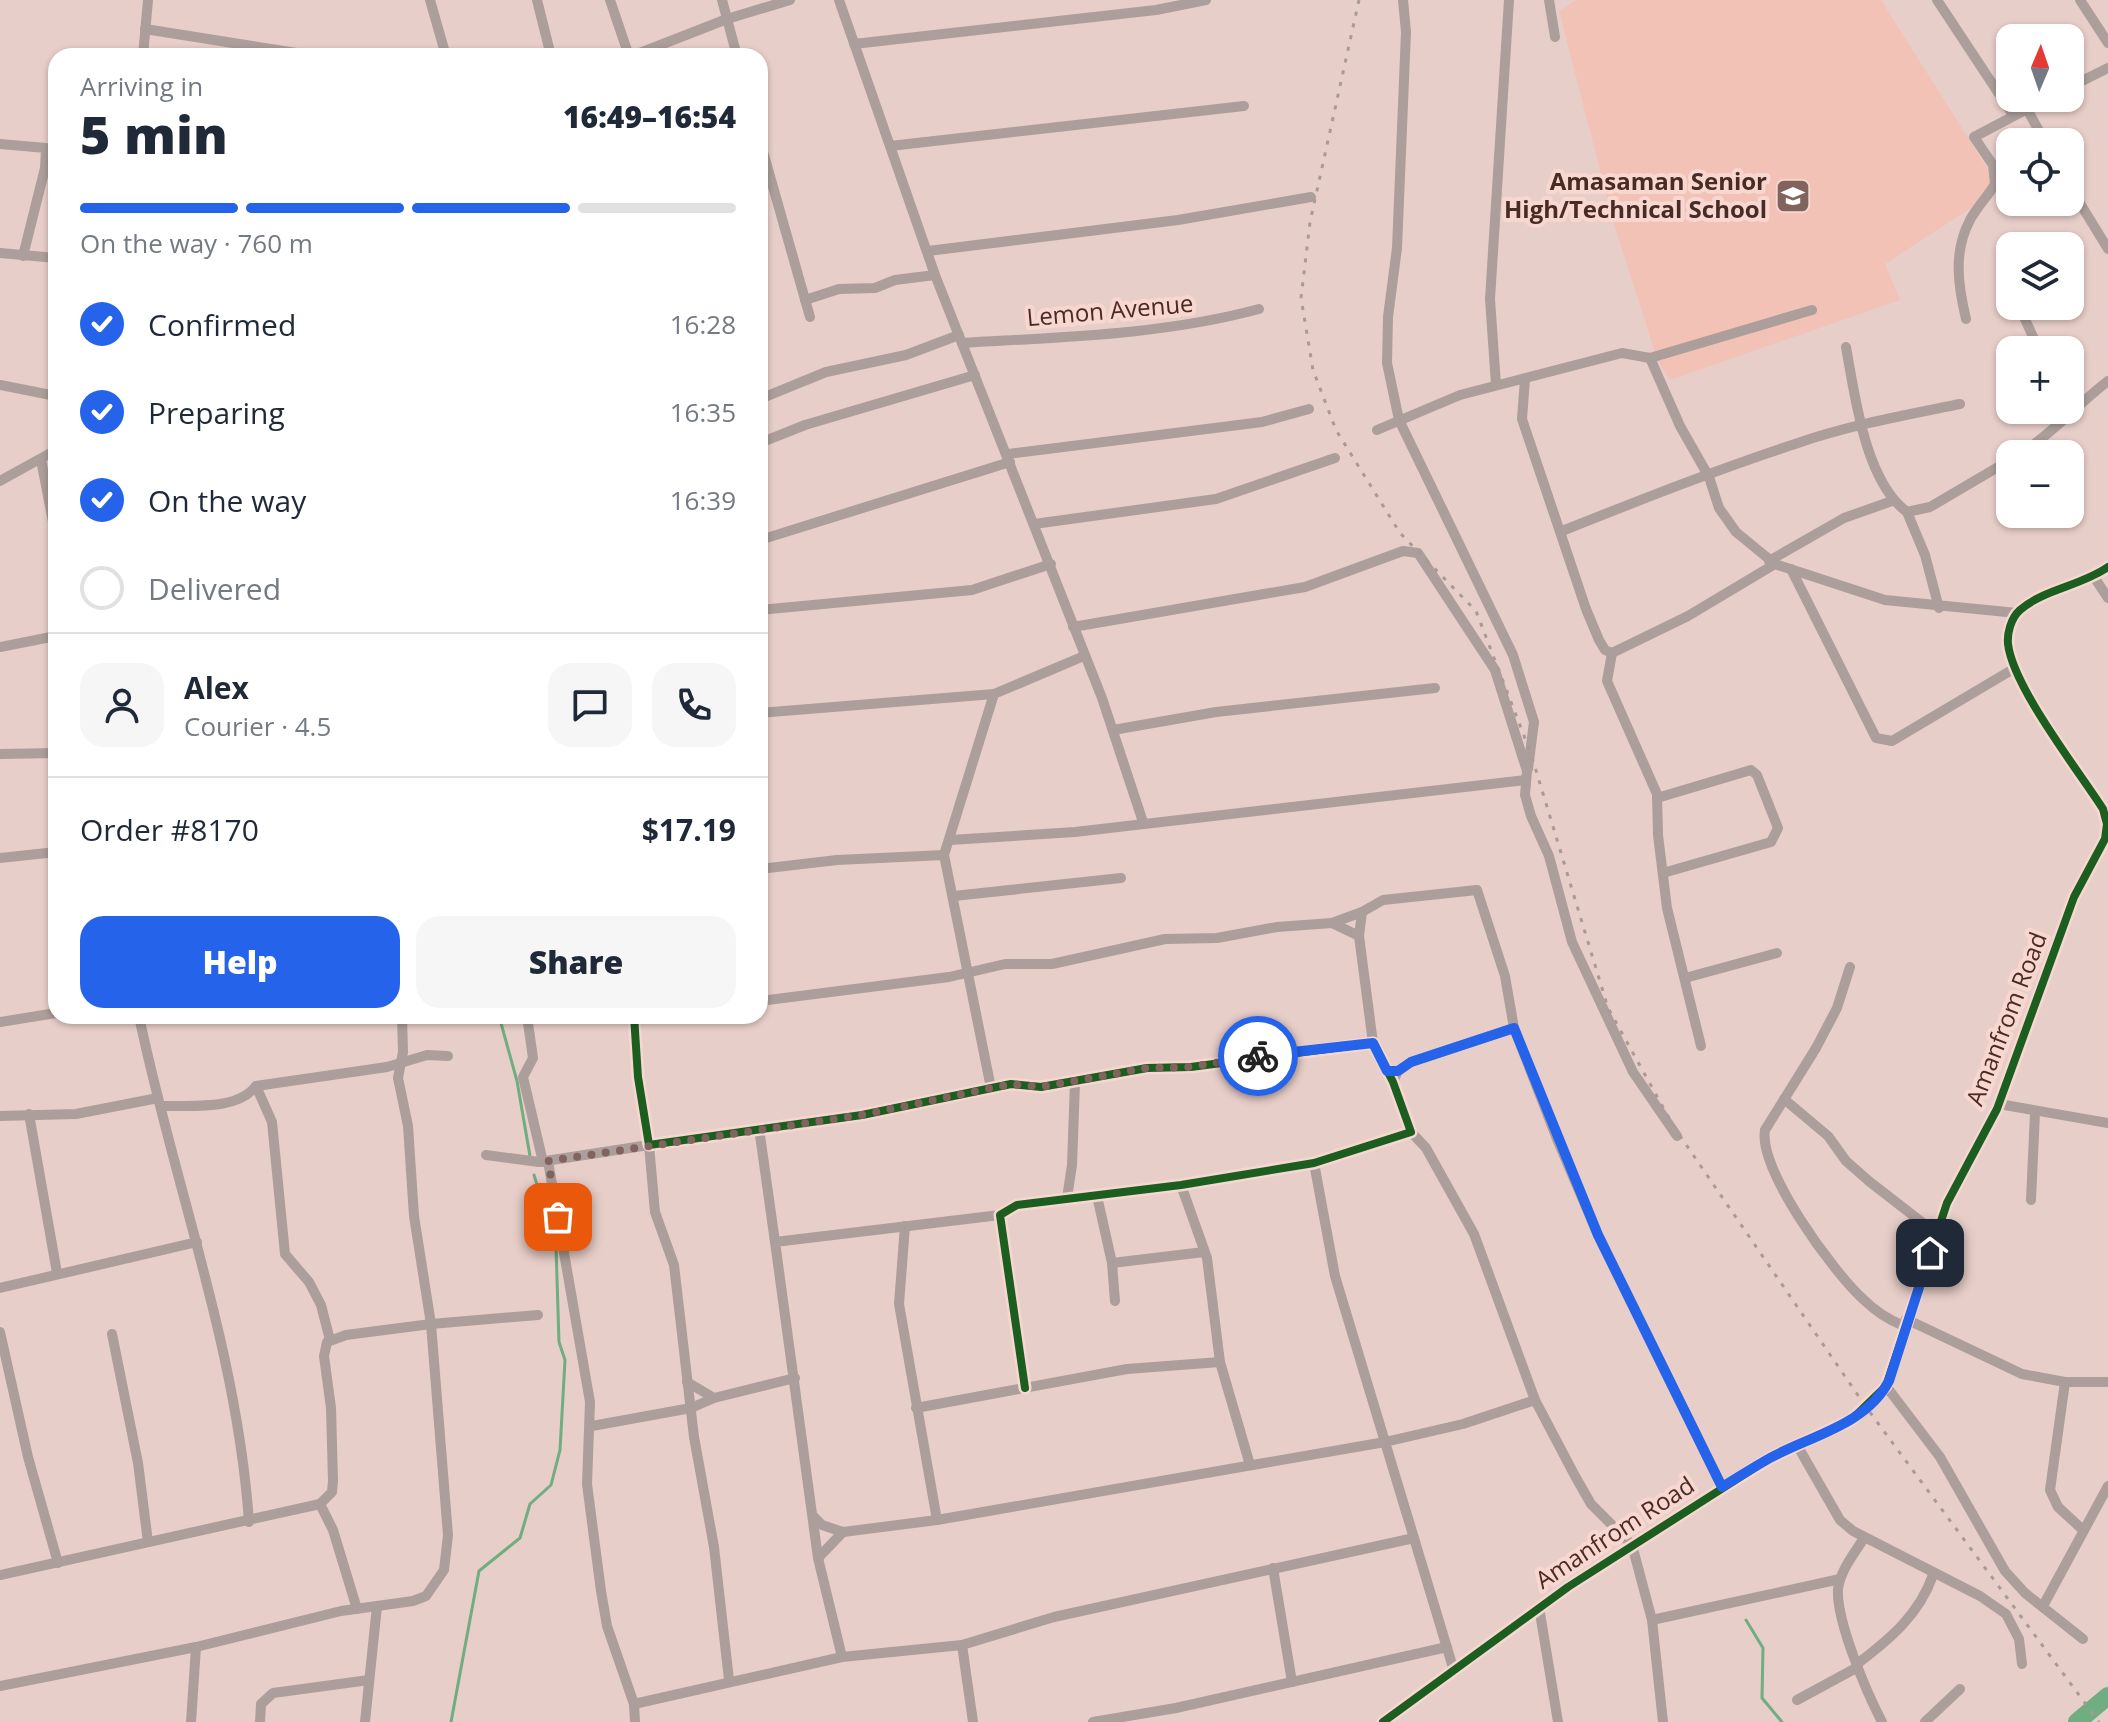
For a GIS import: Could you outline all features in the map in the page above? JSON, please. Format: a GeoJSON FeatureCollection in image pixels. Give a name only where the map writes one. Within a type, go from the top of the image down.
{"type":"FeatureCollection","features":[{"type":"Feature","properties":{"kind":"street"},"geometry":{"type":"LineString","coordinates":[[144,48],[148,0]]}},
{"type":"Feature","properties":{"kind":"street"},"geometry":{"type":"LineString","coordinates":[[430,0],[444,48]]}},
{"type":"Feature","properties":{"kind":"street"},"geometry":{"type":"LineString","coordinates":[[537,0],[549,48]]}},
{"type":"Feature","properties":{"kind":"street"},"geometry":{"type":"LineString","coordinates":[[610,0],[627,48]]}},
{"type":"Feature","properties":{"kind":"street"},"geometry":{"type":"LineString","coordinates":[[722,0],[735,48]]}},
{"type":"Feature","properties":{"kind":"street"},"geometry":{"type":"LineString","coordinates":[[651,48],[727,19],[790,0]]}},
{"type":"Feature","properties":{"kind":"street"},"geometry":{"type":"LineString","coordinates":[[839,0],[935,275],[1051,564],[1113,730],[1143,822]]}},
{"type":"Feature","properties":{"kind":"street"},"geometry":{"type":"LineString","coordinates":[[854,44],[1156,10],[1206,0]]}},
{"type":"Feature","properties":{"kind":"street"},"geometry":{"type":"LineString","coordinates":[[1403,0],[1406,32],[1397,248],[1388,317],[1387,363],[1399,420],[1513,655],[1534,722],[1525,795],[1549,856],[1572,942],[1633,1072],[1677,1136]]}},
{"type":"Feature","properties":{"kind":"street"},"geometry":{"type":"LineString","coordinates":[[1496,385],[1490,299],[1509,0]]}},
{"type":"Feature","properties":{"kind":"street"},"geometry":{"type":"LineString","coordinates":[[1549,0],[1555,37]]}},
{"type":"Feature","properties":{"kind":"street"},"geometry":{"type":"LineString","coordinates":[[1937,0],[2013,115]]}},
{"type":"Feature","properties":{"kind":"street"},"geometry":{"type":"LineString","coordinates":[[2080,0],[2108,43]]}},
{"type":"Feature","properties":{"kind":"street"},"geometry":{"type":"LineString","coordinates":[[145,29],[265,48]]}},
{"type":"Feature","properties":{"kind":"street"},"geometry":{"type":"LineString","coordinates":[[2084,80],[2108,68]]}},
{"type":"Feature","properties":{"kind":"street"},"geometry":{"type":"LineString","coordinates":[[890,146],[1244,106]]}},
{"type":"Feature","properties":{"kind":"street"},"geometry":{"type":"LineString","coordinates":[[1966,319],[1957,271],[1960,249],[1970,220],[1995,184],[1993,165],[1974,137],[2020,112]]}},
{"type":"Feature","properties":{"kind":"street"},"geometry":{"type":"LineString","coordinates":[[0,144],[46,148],[45,168],[23,256]]}},
{"type":"Feature","properties":{"kind":"street"},"geometry":{"type":"LineString","coordinates":[[768,169],[810,317]]}},
{"type":"Feature","properties":{"kind":"street"},"geometry":{"type":"LineString","coordinates":[[928,251],[1178,220],[1311,197]]}},
{"type":"Feature","properties":{"kind":"street"},"geometry":{"type":"LineString","coordinates":[[2084,210],[2108,249]]}},
{"type":"Feature","properties":{"kind":"street"},"geometry":{"type":"LineString","coordinates":[[0,253],[48,258]]}},
{"type":"Feature","properties":{"kind":"street"},"geometry":{"type":"LineString","coordinates":[[805,300],[839,289],[875,288],[895,280],[935,275]]}},
{"type":"Feature","properties":{"kind":"street","name":"Lemon Avenue"},"geometry":{"type":"LineString","coordinates":[[768,396],[826,372],[906,355],[960,339],[1128,332],[1203,323],[1259,309]]}},
{"type":"Feature","properties":{"kind":"street"},"geometry":{"type":"LineString","coordinates":[[1377,430],[1460,395],[1496,385],[1622,353],[1650,358],[1812,310]]}},
{"type":"Feature","properties":{"kind":"street"},"geometry":{"type":"LineString","coordinates":[[1846,347],[1861,426],[1892,501],[1907,512],[1925,555],[1939,608]]}},
{"type":"Feature","properties":{"kind":"street"},"geometry":{"type":"LineString","coordinates":[[1650,358],[1680,426],[1709,477],[1719,508],[1736,532],[1772,562],[1885,600],[1939,608],[2017,613],[2038,599],[2094,577],[2108,567]]}},
{"type":"Feature","properties":{"kind":"street"},"geometry":{"type":"LineString","coordinates":[[768,440],[800,427],[975,375]]}},
{"type":"Feature","properties":{"kind":"street"},"geometry":{"type":"LineString","coordinates":[[1525,379],[1522,419],[1590,619],[1605,650],[1612,653],[1688,616],[1844,518],[1892,501]]}},
{"type":"Feature","properties":{"kind":"street"},"geometry":{"type":"LineString","coordinates":[[2084,399],[2108,381]]}},
{"type":"Feature","properties":{"kind":"street"},"geometry":{"type":"LineString","coordinates":[[0,385],[48,394]]}},
{"type":"Feature","properties":{"kind":"street"},"geometry":{"type":"LineString","coordinates":[[1562,531],[1677,484],[1709,477],[1799,442],[1960,404]]}},
{"type":"Feature","properties":{"kind":"street"},"geometry":{"type":"LineString","coordinates":[[768,537],[1009,458],[1262,422],[1309,409]]}},
{"type":"Feature","properties":{"kind":"street"},"geometry":{"type":"LineString","coordinates":[[2042,440],[2057,424]]}},
{"type":"Feature","properties":{"kind":"street"},"geometry":{"type":"LineString","coordinates":[[0,481],[48,455]]}},
{"type":"Feature","properties":{"kind":"street"},"geometry":{"type":"LineString","coordinates":[[1034,524],[1216,499],[1276,481],[1335,458]]}},
{"type":"Feature","properties":{"kind":"street"},"geometry":{"type":"LineString","coordinates":[[41,460],[48,496]]}},
{"type":"Feature","properties":{"kind":"street"},"geometry":{"type":"LineString","coordinates":[[1907,512],[1930,507],[1996,468]]}},
{"type":"Feature","properties":{"kind":"street"},"geometry":{"type":"LineString","coordinates":[[1073,627],[1305,587],[1411,550],[1418,553],[1443,587],[1495,670],[1527,775]]}},
{"type":"Feature","properties":{"kind":"street"},"geometry":{"type":"LineString","coordinates":[[768,609],[972,590],[1051,564]]}},
{"type":"Feature","properties":{"kind":"street"},"geometry":{"type":"LineString","coordinates":[[1791,569],[1876,738],[1892,741],[2015,668]]}},
{"type":"Feature","properties":{"kind":"street"},"geometry":{"type":"LineString","coordinates":[[2094,577],[2108,598]]}},
{"type":"Feature","properties":{"kind":"street","name":"Amanfrom Road"},"geometry":{"type":"LineString","coordinates":[[1383,1722],[1539,1607],[1722,1487],[1797,1445],[1851,1420],[1886,1386],[1905,1323],[1957,1179],[1999,1104],[2074,897],[2107,831],[2103,809],[2015,668],[2008,636],[2017,613]]}},
{"type":"Feature","properties":{"kind":"street"},"geometry":{"type":"LineString","coordinates":[[0,647],[48,638]]}},
{"type":"Feature","properties":{"kind":"street"},"geometry":{"type":"LineString","coordinates":[[1612,653],[1607,681],[1657,798],[1663,873],[1675,945],[1701,1046]]}},
{"type":"Feature","properties":{"kind":"street"},"geometry":{"type":"LineString","coordinates":[[768,712],[994,694],[1084,656]]}},
{"type":"Feature","properties":{"kind":"street"},"geometry":{"type":"LineString","coordinates":[[1113,730],[1216,712],[1435,688]]}},
{"type":"Feature","properties":{"kind":"street"},"geometry":{"type":"LineString","coordinates":[[991,1088],[944,855],[994,694]]}},
{"type":"Feature","properties":{"kind":"street"},"geometry":{"type":"LineString","coordinates":[[0,754],[48,753]]}},
{"type":"Feature","properties":{"kind":"street"},"geometry":{"type":"LineString","coordinates":[[1657,798],[1751,770],[1757,775],[1778,828],[1771,842],[1663,873]]}},
{"type":"Feature","properties":{"kind":"street"},"geometry":{"type":"LineString","coordinates":[[950,840],[1035,836],[1527,775]]}},
{"type":"Feature","properties":{"kind":"street"},"geometry":{"type":"LineString","coordinates":[[0,858],[48,853]]}},
{"type":"Feature","properties":{"kind":"street"},"geometry":{"type":"LineString","coordinates":[[768,868],[837,860],[944,855]]}},
{"type":"Feature","properties":{"kind":"street"},"geometry":{"type":"LineString","coordinates":[[2096,858],[2108,857]]}},
{"type":"Feature","properties":{"kind":"street"},"geometry":{"type":"LineString","coordinates":[[954,896],[1121,878]]}},
{"type":"Feature","properties":{"kind":"street"},"geometry":{"type":"LineString","coordinates":[[768,1000],[968,973],[1005,964],[1052,964],[1165,939],[1217,938],[1277,927],[1332,923],[1383,900],[1477,890],[1505,976],[1514,1028],[1598,1235],[1722,1487]]}},
{"type":"Feature","properties":{"kind":"street"},"geometry":{"type":"LineString","coordinates":[[1362,912],[1359,936],[1373,1043],[1393,1074],[1411,1132],[1426,1148],[1474,1234],[1535,1400],[1591,1504],[1613,1531],[1632,1545],[1652,1620],[1663,1722]]}},
{"type":"Feature","properties":{"kind":"street"},"geometry":{"type":"LineString","coordinates":[[1332,923],[1359,936]]}},
{"type":"Feature","properties":{"kind":"street"},"geometry":{"type":"LineString","coordinates":[[1685,978],[1777,953]]}},
{"type":"Feature","properties":{"kind":"street"},"geometry":{"type":"LineString","coordinates":[[1850,967],[1837,1008],[1763,1139],[1779,1181],[1817,1246],[1853,1289],[1889,1320],[1905,1323],[2022,1374],[2065,1382],[2108,1382]]}},
{"type":"Feature","properties":{"kind":"street"},"geometry":{"type":"LineString","coordinates":[[0,1022],[48,1014]]}},
{"type":"Feature","properties":{"kind":"street"},"geometry":{"type":"LineString","coordinates":[[141,1024],[236,1404],[249,1522]]}},
{"type":"Feature","properties":{"kind":"street"},"geometry":{"type":"LineString","coordinates":[[0,1686],[196,1647],[357,1609],[397,1605],[426,1596],[438,1583],[448,1556],[431,1324],[414,1216],[408,1126],[398,1078],[402,1024]]}},
{"type":"Feature","properties":{"kind":"street"},"geometry":{"type":"LineString","coordinates":[[528,1024],[533,1058],[523,1077],[546,1162],[592,1426],[587,1484],[601,1591],[610,1639],[634,1704],[635,1722]]}},
{"type":"Feature","properties":{"kind":"street"},"geometry":{"type":"LineString","coordinates":[[635,1024],[655,1212],[674,1265],[687,1382],[714,1547],[729,1680]]}},
{"type":"Feature","properties":{"kind":"street"},"geometry":{"type":"LineString","coordinates":[[1393,1074],[1411,1062],[1514,1028]]}},
{"type":"Feature","properties":{"kind":"street"},"geometry":{"type":"LineString","coordinates":[[486,1155],[546,1162],[923,1105],[1011,1084],[1041,1087],[1147,1068],[1191,1067],[1373,1043]]}},
{"type":"Feature","properties":{"kind":"street"},"geometry":{"type":"LineString","coordinates":[[0,1116],[76,1114],[159,1102],[219,1104],[249,1095],[256,1086],[401,1064],[427,1055],[448,1056]]}},
{"type":"Feature","properties":{"kind":"street"},"geometry":{"type":"LineString","coordinates":[[1067,1198],[1072,1165],[1075,1083]]}},
{"type":"Feature","properties":{"kind":"street"},"geometry":{"type":"LineString","coordinates":[[0,1575],[249,1522],[320,1504],[332,1492],[331,1408],[324,1356],[330,1340],[321,1305],[309,1282],[285,1254],[272,1122],[256,1086]]}},
{"type":"Feature","properties":{"kind":"street"},"geometry":{"type":"LineString","coordinates":[[1784,1099],[1828,1136],[1846,1161],[1937,1234]]}},
{"type":"Feature","properties":{"kind":"street"},"geometry":{"type":"LineString","coordinates":[[1999,1104],[2035,1113],[2108,1123]]}},
{"type":"Feature","properties":{"kind":"street"},"geometry":{"type":"LineString","coordinates":[[2031,1200],[2035,1113]]}},
{"type":"Feature","properties":{"kind":"street"},"geometry":{"type":"LineString","coordinates":[[29,1114],[57,1273]]}},
{"type":"Feature","properties":{"kind":"street"},"geometry":{"type":"LineString","coordinates":[[759,1128],[818,1558],[842,1657]]}},
{"type":"Feature","properties":{"kind":"street"},"geometry":{"type":"LineString","coordinates":[[775,1242],[1000,1215],[1017,1205],[1181,1185],[1314,1163],[1411,1132]]}},
{"type":"Feature","properties":{"kind":"street"},"geometry":{"type":"LineString","coordinates":[[1314,1163],[1335,1276],[1454,1671]]}},
{"type":"Feature","properties":{"kind":"street"},"geometry":{"type":"LineString","coordinates":[[1181,1185],[1204,1252],[1220,1362],[1250,1465]]}},
{"type":"Feature","properties":{"kind":"street"},"geometry":{"type":"LineString","coordinates":[[1097,1196],[1112,1263],[1115,1301]]}},
{"type":"Feature","properties":{"kind":"street"},"geometry":{"type":"LineString","coordinates":[[1000,1215],[1025,1388]]}},
{"type":"Feature","properties":{"kind":"street"},"geometry":{"type":"LineString","coordinates":[[905,1226],[899,1304],[937,1520]]}},
{"type":"Feature","properties":{"kind":"street"},"geometry":{"type":"LineString","coordinates":[[0,1288],[197,1242]]}},
{"type":"Feature","properties":{"kind":"street"},"geometry":{"type":"LineString","coordinates":[[1112,1263],[1166,1259],[1204,1252]]}},
{"type":"Feature","properties":{"kind":"street"},"geometry":{"type":"LineString","coordinates":[[330,1340],[431,1324],[538,1315]]}},
{"type":"Feature","properties":{"kind":"street"},"geometry":{"type":"LineString","coordinates":[[0,1332],[28,1457],[58,1563]]}},
{"type":"Feature","properties":{"kind":"street"},"geometry":{"type":"LineString","coordinates":[[112,1334],[138,1463],[148,1542]]}},
{"type":"Feature","properties":{"kind":"street"},"geometry":{"type":"LineString","coordinates":[[916,1408],[1127,1369],[1220,1362]]}},
{"type":"Feature","properties":{"kind":"street"},"geometry":{"type":"LineString","coordinates":[[592,1426],[691,1408],[714,1398],[795,1378]]}},
{"type":"Feature","properties":{"kind":"street"},"geometry":{"type":"LineString","coordinates":[[687,1382],[714,1398]]}},
{"type":"Feature","properties":{"kind":"street"},"geometry":{"type":"LineString","coordinates":[[2065,1382],[2050,1490],[2058,1507],[2083,1530]]}},
{"type":"Feature","properties":{"kind":"street"},"geometry":{"type":"LineString","coordinates":[[1886,1386],[1940,1457],[2005,1571],[2025,1593],[2083,1639]]}},
{"type":"Feature","properties":{"kind":"street"},"geometry":{"type":"LineString","coordinates":[[814,1517],[822,1525],[843,1532],[937,1520],[1385,1442],[1463,1424],[1535,1400]]}},
{"type":"Feature","properties":{"kind":"street"},"geometry":{"type":"LineString","coordinates":[[1797,1445],[1840,1520],[1864,1538],[1980,1596],[2006,1614],[2019,1639],[2022,1664]]}},
{"type":"Feature","properties":{"kind":"street"},"geometry":{"type":"LineString","coordinates":[[2043,1606],[2108,1486]]}},
{"type":"Feature","properties":{"kind":"street"},"geometry":{"type":"LineString","coordinates":[[320,1504],[333,1530],[357,1609]]}},
{"type":"Feature","properties":{"kind":"street"},"geometry":{"type":"LineString","coordinates":[[818,1558],[843,1532]]}},
{"type":"Feature","properties":{"kind":"street"},"geometry":{"type":"LineString","coordinates":[[634,1704],[729,1680],[842,1657],[962,1645],[1054,1617],[1273,1568],[1339,1557],[1414,1538]]}},
{"type":"Feature","properties":{"kind":"street"},"geometry":{"type":"LineString","coordinates":[[1864,1538],[1840,1579],[1839,1602],[1858,1666],[1882,1722]]}},
{"type":"Feature","properties":{"kind":"street"},"geometry":{"type":"LineString","coordinates":[[1273,1568],[1292,1682]]}},
{"type":"Feature","properties":{"kind":"street"},"geometry":{"type":"LineString","coordinates":[[1797,1700],[1858,1666],[1889,1640],[1915,1612],[1933,1575]]}},
{"type":"Feature","properties":{"kind":"street"},"geometry":{"type":"LineString","coordinates":[[1652,1620],[1840,1579]]}},
{"type":"Feature","properties":{"kind":"street"},"geometry":{"type":"LineString","coordinates":[[365,1722],[377,1606]]}},
{"type":"Feature","properties":{"kind":"street"},"geometry":{"type":"LineString","coordinates":[[1539,1607],[1558,1722]]}},
{"type":"Feature","properties":{"kind":"street"},"geometry":{"type":"LineString","coordinates":[[962,1645],[973,1722]]}},
{"type":"Feature","properties":{"kind":"street"},"geometry":{"type":"LineString","coordinates":[[191,1722],[196,1647]]}},
{"type":"Feature","properties":{"kind":"street"},"geometry":{"type":"LineString","coordinates":[[1093,1722],[1447,1647]]}},
{"type":"Feature","properties":{"kind":"street"},"geometry":{"type":"LineString","coordinates":[[260,1722],[261,1704],[273,1693],[369,1680]]}},
{"type":"Feature","properties":{"kind":"street"},"geometry":{"type":"LineString","coordinates":[[1925,1722],[1960,1689]]}},
{"type":"Feature","properties":{"kind":"shaded area","name":"Amasaman Senior High/Technical School"},"geometry":{"type":"Polygon","coordinates":[[[1576,0],[1881,0],[1991,174],[1990,184],[1971,208],[1885,264],[1900,300],[1670,380],[1658,362],[1613,221],[1559,11],[1576,0]]]}},
{"type":"Feature","properties":{"kind":"waterway"},"geometry":{"type":"LineString","coordinates":[[501,1024],[517,1081],[530,1156]]}},
{"type":"Feature","properties":{"kind":"waterway"},"geometry":{"type":"LineString","coordinates":[[451,1722],[479,1571],[520,1538],[530,1504],[551,1485],[560,1450],[565,1360],[559,1342],[556,1247],[534,1175]]}},
{"type":"Feature","properties":{"kind":"waterway"},"geometry":{"type":"LineString","coordinates":[[1746,1620],[1763,1648],[1762,1698],[1782,1722]]}},
{"type":"Feature","properties":{"kind":"waterway"},"geometry":{"type":"LineString","coordinates":[[2077,1722],[2108,1696]]}},
{"type":"Feature","properties":{"kind":"railway"},"geometry":{"type":"LineString","coordinates":[[1359,0],[1310,222],[1301,298],[1313,370],[1336,430],[1400,533],[1476,611],[1531,754],[1608,1008],[1674,1127],[1866,1407],[2099,1722]]}},
{"type":"Feature","properties":{"kind":"cycle path"},"geometry":{"type":"LineString","coordinates":[[1383,1722],[1568,1587],[1770,1458],[1851,1420],[1886,1386],[1947,1203],[1997,1109],[2074,897],[2105,839],[2107,824],[2103,809],[2021,682],[2012,662],[2009,631],[2017,613],[2030,603],[2108,567]]}},
{"type":"Feature","properties":{"kind":"cycle path"},"geometry":{"type":"LineString","coordinates":[[635,1024],[638,1077],[649,1145],[862,1115],[1011,1084],[1041,1087],[1147,1068],[1191,1067],[1373,1043],[1393,1082],[1411,1132],[1314,1163],[1181,1185],[1017,1205],[1000,1215],[1025,1388]]}},
{"type":"Feature","properties":{"kind":"way so far"},"geometry":{"type":"LineString","coordinates":[[558,1217],[548,1161],[923,1105],[1011,1084],[1041,1087],[1147,1068],[1191,1067],[1258,1056]]}},
{"type":"Feature","properties":{"kind":"place","name":"Amasaman Senior High/Technical School"},"geometry":{"type":"Point","coordinates":[1793,196]}},
{"type":"Feature","properties":{"kind":"route"},"geometry":{"type":"LineString","coordinates":[[1258,1056],[1373,1043],[1387,1071],[1398,1071],[1411,1062],[1514,1028],[1598,1235],[1722,1487],[1770,1458],[1851,1420],[1878,1396],[1889,1381],[1906,1319],[1930,1253]]}}]}
